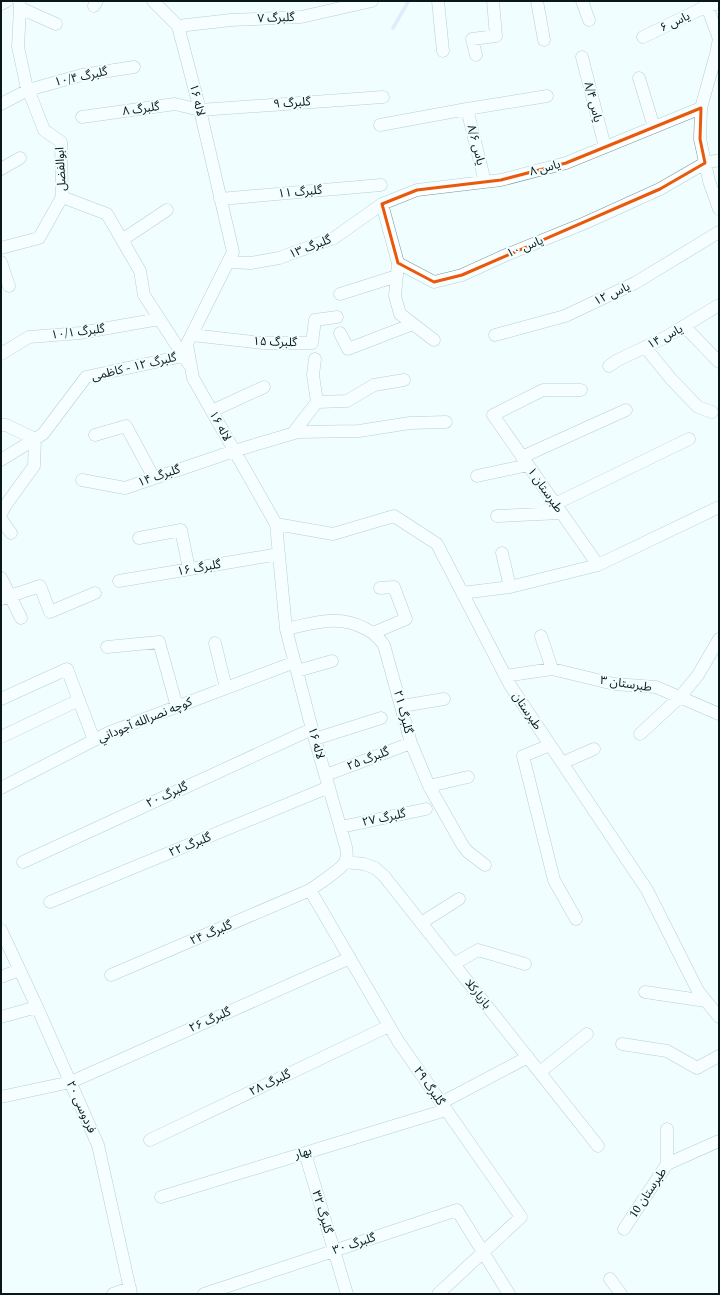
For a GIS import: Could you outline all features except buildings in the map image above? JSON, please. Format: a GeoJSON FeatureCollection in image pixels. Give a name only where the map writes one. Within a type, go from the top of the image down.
{"type":"FeatureCollection","features":[{"type":"Feature","properties":{"kind":"street"},"geometry":{"type":"LineString","coordinates":[[1,4],[7,1]]}},
{"type":"Feature","properties":{"kind":"street"},"geometry":{"type":"LineString","coordinates":[[153,1],[178,26]]}},
{"type":"Feature","properties":{"kind":"street","name":"گلبرگ ۷"},"geometry":{"type":"LineString","coordinates":[[178,26],[231,20],[301,17],[372,1]]}},
{"type":"Feature","properties":{"kind":"street"},"geometry":{"type":"LineString","coordinates":[[438,1],[443,51]]}},
{"type":"Feature","properties":{"kind":"street"},"geometry":{"type":"LineString","coordinates":[[476,55],[472,39],[496,36],[493,1]]}},
{"type":"Feature","properties":{"kind":"street"},"geometry":{"type":"LineString","coordinates":[[537,1],[544,40]]}},
{"type":"Feature","properties":{"kind":"street"},"geometry":{"type":"LineString","coordinates":[[582,1],[589,20]]}},
{"type":"Feature","properties":{"kind":"street"},"geometry":{"type":"LineString","coordinates":[[711,4],[719,39],[701,108],[700,138],[709,181],[719,209]]}},
{"type":"Feature","properties":{"kind":"street","name":"یاس ۶"},"geometry":{"type":"LineString","coordinates":[[643,37],[711,4]]}},
{"type":"Feature","properties":{"kind":"street"},"geometry":{"type":"LineString","coordinates":[[19,5],[56,24]]}},
{"type":"Feature","properties":{"kind":"street","name":"ابوالفضل"},"geometry":{"type":"LineString","coordinates":[[19,5],[18,47],[28,90],[44,130],[61,142],[62,197],[107,214],[140,271],[144,295],[191,368]]}},
{"type":"Feature","properties":{"kind":"street","name":"لاله ۱۶"},"geometry":{"type":"LineString","coordinates":[[178,26],[200,110],[233,252],[187,344],[191,368],[193,378],[276,524],[286,629],[341,827],[347,854],[345,862]]}},
{"type":"Feature","properties":{"kind":"street","name":"یاس ۸/۴"},"geometry":{"type":"LineString","coordinates":[[582,56],[605,147]]}},
{"type":"Feature","properties":{"kind":"street","name":"گلبرگ ۱۰/۴"},"geometry":{"type":"LineString","coordinates":[[1,104],[28,90],[82,75],[134,67]]}},
{"type":"Feature","properties":{"kind":"street"},"geometry":{"type":"LineString","coordinates":[[639,78],[654,127]]}},
{"type":"Feature","properties":{"kind":"street"},"geometry":{"type":"LineString","coordinates":[[380,125],[547,96]]}},
{"type":"Feature","properties":{"kind":"street","name":"گلبرگ ۹"},"geometry":{"type":"LineString","coordinates":[[200,110],[384,97]]}},
{"type":"Feature","properties":{"kind":"street","name":"گلبرگ ۸"},"geometry":{"type":"LineString","coordinates":[[82,117],[176,104],[200,110]]}},
{"type":"Feature","properties":{"kind":"street","name":"یاس ۸"},"geometry":{"type":"LineString","coordinates":[[382,204],[417,190],[501,180],[566,162],[701,108]]}},
{"type":"Feature","properties":{"kind":"street","name":"یاس ۸/۶"},"geometry":{"type":"LineString","coordinates":[[467,109],[485,182]]}},
{"type":"Feature","properties":{"kind":"street"},"geometry":{"type":"LineString","coordinates":[[1,169],[20,158]]}},
{"type":"Feature","properties":{"kind":"street","name":"یاس ۱۰"},"geometry":{"type":"LineString","coordinates":[[398,263],[434,282],[462,275],[660,189],[705,163],[719,160]]}},
{"type":"Feature","properties":{"kind":"street","name":"گلبرگ ۱۱"},"geometry":{"type":"LineString","coordinates":[[220,199],[381,186]]}},
{"type":"Feature","properties":{"kind":"street"},"geometry":{"type":"LineString","coordinates":[[1,248],[39,238],[62,197]]}},
{"type":"Feature","properties":{"kind":"street"},"geometry":{"type":"LineString","coordinates":[[382,204],[398,263],[395,296],[400,314],[434,340]]}},
{"type":"Feature","properties":{"kind":"street","name":"گلبرگ ۱۳"},"geometry":{"type":"LineString","coordinates":[[228,262],[251,263],[279,258],[334,238],[382,204]]}},
{"type":"Feature","properties":{"kind":"street"},"geometry":{"type":"LineString","coordinates":[[122,240],[167,210]]}},
{"type":"Feature","properties":{"kind":"street","name":"یاس ۱۲"},"geometry":{"type":"LineString","coordinates":[[495,335],[565,316],[635,283],[719,232]]}},
{"type":"Feature","properties":{"kind":"street"},"geometry":{"type":"LineString","coordinates":[[1,262],[9,286]]}},
{"type":"Feature","properties":{"kind":"street"},"geometry":{"type":"LineString","coordinates":[[340,294],[397,276]]}},
{"type":"Feature","properties":{"kind":"street","name":"یاس ۱۴"},"geometry":{"type":"LineString","coordinates":[[609,366],[616,361],[666,338],[684,326],[719,307]]}},
{"type":"Feature","properties":{"kind":"street","name":"گلبرگ ۱۵"},"geometry":{"type":"LineString","coordinates":[[192,335],[263,343],[312,343],[315,320],[337,317]]}},
{"type":"Feature","properties":{"kind":"street","name":"گلبرگ ۱۰/۱"},"geometry":{"type":"LineString","coordinates":[[1,354],[29,337],[80,333],[159,319]]}},
{"type":"Feature","properties":{"kind":"street"},"geometry":{"type":"LineString","coordinates":[[340,333],[348,349],[413,324]]}},
{"type":"Feature","properties":{"kind":"street"},"geometry":{"type":"LineString","coordinates":[[684,326],[719,362]]}},
{"type":"Feature","properties":{"kind":"street"},"geometry":{"type":"LineString","coordinates":[[645,347],[671,379],[698,406],[712,412]]}},
{"type":"Feature","properties":{"kind":"street","name":"گلبرگ ۱۲ - کاظمی"},"geometry":{"type":"LineString","coordinates":[[1,460],[42,434],[86,377],[183,356]]}},
{"type":"Feature","properties":{"kind":"street"},"geometry":{"type":"LineString","coordinates":[[293,433],[317,402],[313,375],[315,359]]}},
{"type":"Feature","properties":{"kind":"street"},"geometry":{"type":"LineString","coordinates":[[317,402],[347,401],[374,385],[404,380]]}},
{"type":"Feature","properties":{"kind":"street"},"geometry":{"type":"LineString","coordinates":[[212,411],[264,388]]}},
{"type":"Feature","properties":{"kind":"street","name":"طبرستان ۱"},"geometry":{"type":"LineString","coordinates":[[582,390],[543,390],[493,415],[598,565]]}},
{"type":"Feature","properties":{"kind":"street"},"geometry":{"type":"LineString","coordinates":[[477,476],[525,461],[626,410]]}},
{"type":"Feature","properties":{"kind":"street","name":"گلبرگ ۱۴"},"geometry":{"type":"LineString","coordinates":[[82,480],[125,488],[234,450],[293,433],[359,431],[410,423],[446,422]]}},
{"type":"Feature","properties":{"kind":"street"},"geometry":{"type":"LineString","coordinates":[[1,425],[6,425],[35,439],[34,466],[5,506],[1,514]]}},
{"type":"Feature","properties":{"kind":"street"},"geometry":{"type":"LineString","coordinates":[[95,435],[126,426],[154,478]]}},
{"type":"Feature","properties":{"kind":"street"},"geometry":{"type":"LineString","coordinates":[[497,516],[558,508],[689,439]]}},
{"type":"Feature","properties":{"kind":"street"},"geometry":{"type":"LineString","coordinates":[[462,593],[510,587],[598,565],[719,507]]}},
{"type":"Feature","properties":{"kind":"street","name":"طبرستان"},"geometry":{"type":"LineString","coordinates":[[276,524],[333,534],[394,516],[437,544],[510,685],[647,890],[698,991],[719,1017]]}},
{"type":"Feature","properties":{"kind":"street"},"geometry":{"type":"LineString","coordinates":[[1,519],[10,533]]}},
{"type":"Feature","properties":{"kind":"street"},"geometry":{"type":"LineString","coordinates":[[139,538],[181,530],[188,569]]}},
{"type":"Feature","properties":{"kind":"street"},"geometry":{"type":"LineString","coordinates":[[502,553],[510,587]]}},
{"type":"Feature","properties":{"kind":"street","name":"گلبرگ ۱۶"},"geometry":{"type":"LineString","coordinates":[[119,581],[279,554]]}},
{"type":"Feature","properties":{"kind":"street"},"geometry":{"type":"LineString","coordinates":[[1,578],[6,598],[21,618]]}},
{"type":"Feature","properties":{"kind":"street"},"geometry":{"type":"LineString","coordinates":[[6,598],[40,586],[50,612],[95,593]]}},
{"type":"Feature","properties":{"kind":"street"},"geometry":{"type":"LineString","coordinates":[[373,633],[406,619],[394,587],[380,588]]}},
{"type":"Feature","properties":{"kind":"street","name":"گلبرگ ۲۱"},"geometry":{"type":"LineString","coordinates":[[286,629],[332,620],[342,620],[358,624],[380,638],[384,645],[411,742],[429,786],[463,846],[468,852],[485,865]]}},
{"type":"Feature","properties":{"kind":"street"},"geometry":{"type":"LineString","coordinates":[[541,636],[552,669]]}},
{"type":"Feature","properties":{"kind":"street"},"geometry":{"type":"LineString","coordinates":[[640,734],[680,697],[698,675],[719,639]]}},
{"type":"Feature","properties":{"kind":"street"},"geometry":{"type":"LineString","coordinates":[[107,647],[159,642],[177,706]]}},
{"type":"Feature","properties":{"kind":"street"},"geometry":{"type":"LineString","coordinates":[[215,642],[226,688]]}},
{"type":"Feature","properties":{"kind":"street","name":"كوچه نصرالله آجوداني"},"geometry":{"type":"LineString","coordinates":[[1,788],[110,732],[177,706],[226,688],[296,666],[332,661]]}},
{"type":"Feature","properties":{"kind":"street"},"geometry":{"type":"LineString","coordinates":[[1,699],[67,669],[94,740]]}},
{"type":"Feature","properties":{"kind":"street","name":"طبرستان ۳"},"geometry":{"type":"LineString","coordinates":[[505,676],[552,669],[614,684],[656,687],[719,714]]}},
{"type":"Feature","properties":{"kind":"street"},"geometry":{"type":"LineString","coordinates":[[402,706],[444,699]]}},
{"type":"Feature","properties":{"kind":"street"},"geometry":{"type":"LineString","coordinates":[[1,737],[79,700]]}},
{"type":"Feature","properties":{"kind":"street","name":"گلبرگ ۲۰"},"geometry":{"type":"LineString","coordinates":[[23,862],[314,734],[381,718]]}},
{"type":"Feature","properties":{"kind":"street","name":"گلبرگ ۲۵"},"geometry":{"type":"LineString","coordinates":[[326,775],[411,742]]}},
{"type":"Feature","properties":{"kind":"street"},"geometry":{"type":"LineString","coordinates":[[550,745],[523,756],[554,880],[576,919]]}},
{"type":"Feature","properties":{"kind":"street"},"geometry":{"type":"LineString","coordinates":[[562,763],[594,748]]}},
{"type":"Feature","properties":{"kind":"street"},"geometry":{"type":"LineString","coordinates":[[429,786],[468,777]]}},
{"type":"Feature","properties":{"kind":"street","name":"گلبرگ ۲۲"},"geometry":{"type":"LineString","coordinates":[[50,902],[329,787]]}},
{"type":"Feature","properties":{"kind":"street","name":"گلبرگ ۲۷"},"geometry":{"type":"LineString","coordinates":[[341,827],[426,809]]}},
{"type":"Feature","properties":{"kind":"street"},"geometry":{"type":"LineString","coordinates":[[310,890],[340,868],[345,862]]}},
{"type":"Feature","properties":{"kind":"street","name":"بازیارکلا"},"geometry":{"type":"LineString","coordinates":[[345,862],[364,864],[375,868],[384,876],[598,1146]]}},
{"type":"Feature","properties":{"kind":"street","name":"گلبرگ ۲۹"},"geometry":{"type":"LineString","coordinates":[[310,890],[398,1041],[521,1217],[438,1294]]}},
{"type":"Feature","properties":{"kind":"street","name":"گلبرگ ۲۴"},"geometry":{"type":"LineString","coordinates":[[111,975],[310,890]]}},
{"type":"Feature","properties":{"kind":"street"},"geometry":{"type":"LineString","coordinates":[[422,923],[459,899]]}},
{"type":"Feature","properties":{"kind":"street","name":"فردوسی ۲۰"},"geometry":{"type":"LineString","coordinates":[[1,930],[98,1145],[130,1291]]}},
{"type":"Feature","properties":{"kind":"street"},"geometry":{"type":"LineString","coordinates":[[454,964],[478,950],[524,964]]}},
{"type":"Feature","properties":{"kind":"street","name":"گلبرگ ۲۶"},"geometry":{"type":"LineString","coordinates":[[1,1097],[70,1082],[350,958]]}},
{"type":"Feature","properties":{"kind":"street"},"geometry":{"type":"LineString","coordinates":[[1,977],[19,970]]}},
{"type":"Feature","properties":{"kind":"street"},"geometry":{"type":"LineString","coordinates":[[645,992],[706,1001]]}},
{"type":"Feature","properties":{"kind":"street"},"geometry":{"type":"LineString","coordinates":[[1,1017],[37,1007]]}},
{"type":"Feature","properties":{"kind":"street","name":"گلبرگ ۲۸"},"geometry":{"type":"LineString","coordinates":[[150,1140],[389,1026]]}},
{"type":"Feature","properties":{"kind":"street"},"geometry":{"type":"LineString","coordinates":[[540,1072],[587,1034]]}},
{"type":"Feature","properties":{"kind":"street"},"geometry":{"type":"LineString","coordinates":[[622,1044],[667,1051],[697,1068],[719,1056]]}},
{"type":"Feature","properties":{"kind":"street","name":"بهار"},"geometry":{"type":"LineString","coordinates":[[161,1197],[305,1153],[443,1107],[528,1057]]}},
{"type":"Feature","properties":{"kind":"street"},"geometry":{"type":"LineString","coordinates":[[667,1129],[667,1164]]}},
{"type":"Feature","properties":{"kind":"street","name":"طبرستان 10"},"geometry":{"type":"LineString","coordinates":[[624,1229],[667,1164],[719,1141]]}},
{"type":"Feature","properties":{"kind":"street","name":"گلبرگ ۳۲"},"geometry":{"type":"LineString","coordinates":[[305,1153],[347,1294]]}},
{"type":"Feature","properties":{"kind":"street","name":"گلبرگ ۳۰"},"geometry":{"type":"LineString","coordinates":[[204,1294],[457,1210],[482,1252]]}},
{"type":"Feature","properties":{"kind":"street"},"geometry":{"type":"LineString","coordinates":[[482,1252],[509,1294]]}},
{"type":"Feature","properties":{"kind":"street"},"geometry":{"type":"LineString","coordinates":[[610,1279],[621,1294]]}},
{"type":"Feature","properties":{"kind":"street"},"geometry":{"type":"LineString","coordinates":[[114,1294],[130,1291]]}},
{"type":"Feature","properties":{"kind":"highlighted area"},"geometry":{"type":"Polygon","coordinates":[[[701,108],[700,139],[705,163],[660,189],[462,275],[434,282],[398,263],[382,204],[417,190],[501,180],[566,163],[701,108]]]}},
{"type":"Feature","properties":{"kind":"waterway"},"geometry":{"type":"LineString","coordinates":[[393,28],[408,2]]}}]}
